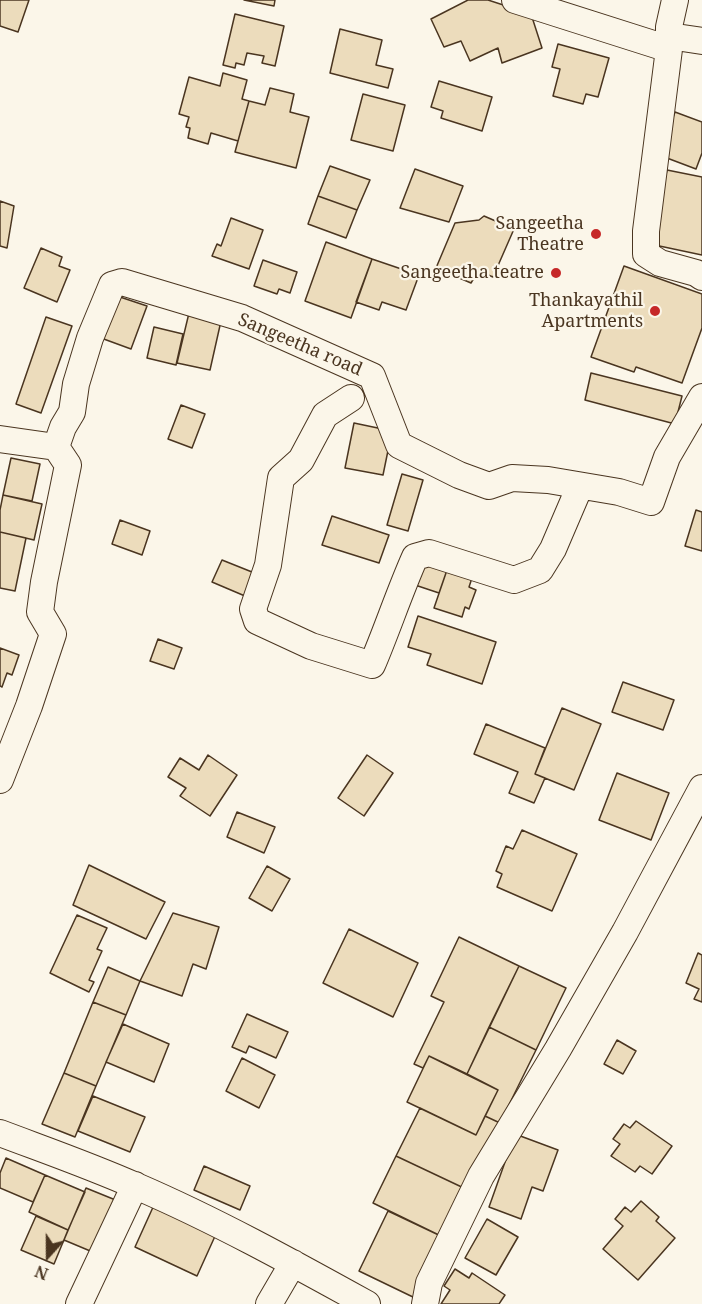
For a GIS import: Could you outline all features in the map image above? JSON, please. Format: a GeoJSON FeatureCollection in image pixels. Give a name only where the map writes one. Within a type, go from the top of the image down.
{"type":"FeatureCollection","features":[{"type":"Feature","properties":{"kind":"street"},"geometry":{"type":"LineString","coordinates":[[515,0],[669,42],[702,40]]}},
{"type":"Feature","properties":{"kind":"street"},"geometry":{"type":"LineString","coordinates":[[675,0],[646,231],[646,254],[660,264],[696,273],[702,277]]}},
{"type":"Feature","properties":{"kind":"street","name":"Sangeetha road"},"geometry":{"type":"LineString","coordinates":[[56,447],[63,427],[72,412],[76,384],[90,338],[112,285],[122,282],[242,318],[372,376],[399,446],[459,475],[489,486],[512,478],[548,480],[619,492],[651,502],[667,457],[702,397]]}},
{"type":"Feature","properties":{"kind":"street"},"geometry":{"type":"LineString","coordinates":[[351,398],[325,415],[301,460],[281,478],[268,565],[253,609],[257,621],[311,646],[372,665],[386,634],[400,589],[415,557],[429,553],[514,580],[540,570],[553,549],[580,486]]}},
{"type":"Feature","properties":{"kind":"street"},"geometry":{"type":"LineString","coordinates":[[0,439],[56,447],[68,465],[40,612],[53,634],[29,706],[0,780]]}},
{"type":"Feature","properties":{"kind":"street"},"geometry":{"type":"LineString","coordinates":[[425,1304],[429,1283],[481,1176],[592,991],[702,788]]}},
{"type":"Feature","properties":{"kind":"street"},"geometry":{"type":"LineString","coordinates":[[0,1132],[135,1185],[204,1217],[367,1304]]}},
{"type":"Feature","properties":{"kind":"street"},"geometry":{"type":"LineString","coordinates":[[79,1304],[135,1185]]}},
{"type":"Feature","properties":{"kind":"street"},"geometry":{"type":"LineString","coordinates":[[269,1304],[293,1263]]}},
{"type":"Feature","properties":{"kind":"building"},"geometry":{"type":"Polygon","coordinates":[[[0,0],[29,0],[18,32],[0,26],[0,0]]]}},
{"type":"Feature","properties":{"kind":"building"},"geometry":{"type":"Polygon","coordinates":[[[244,0],[275,0],[274,6],[244,0]]]}},
{"type":"Feature","properties":{"kind":"building"},"geometry":{"type":"Polygon","coordinates":[[[468,0],[488,0],[531,14],[542,48],[502,63],[498,48],[470,61],[461,41],[444,47],[431,19],[468,0]]]}},
{"type":"Feature","properties":{"kind":"building"},"geometry":{"type":"Polygon","coordinates":[[[235,14],[284,26],[275,66],[262,63],[264,56],[247,53],[244,65],[236,63],[235,68],[223,65],[235,14]]]}},
{"type":"Feature","properties":{"kind":"building"},"geometry":{"type":"Polygon","coordinates":[[[340,29],[382,40],[376,65],[393,69],[388,88],[330,73],[340,29]]]}},
{"type":"Feature","properties":{"kind":"building"},"geometry":{"type":"Polygon","coordinates":[[[558,44],[609,58],[598,97],[586,94],[583,104],[553,96],[560,69],[552,67],[558,44]]]}},
{"type":"Feature","properties":{"kind":"building"},"geometry":{"type":"Polygon","coordinates":[[[223,73],[247,80],[242,99],[249,101],[238,141],[211,133],[208,144],[188,138],[190,128],[186,127],[189,117],[179,114],[189,77],[220,86],[223,73]]]}},
{"type":"Feature","properties":{"kind":"building"},"geometry":{"type":"Polygon","coordinates":[[[439,81],[492,97],[482,131],[441,118],[443,111],[431,107],[439,81]]]}},
{"type":"Feature","properties":{"kind":"building"},"geometry":{"type":"Polygon","coordinates":[[[270,88],[294,94],[290,112],[309,117],[296,168],[235,152],[249,101],[265,105],[270,88]]]}},
{"type":"Feature","properties":{"kind":"building"},"geometry":{"type":"Polygon","coordinates":[[[363,94],[405,105],[393,151],[351,140],[363,94]]]}},
{"type":"Feature","properties":{"kind":"building"},"geometry":{"type":"Polygon","coordinates":[[[675,112],[702,122],[702,153],[696,169],[659,155],[675,112]]]}},
{"type":"Feature","properties":{"kind":"building"},"geometry":{"type":"Polygon","coordinates":[[[330,166],[370,180],[357,210],[318,196],[330,166]]]}},
{"type":"Feature","properties":{"kind":"building"},"geometry":{"type":"Polygon","coordinates":[[[415,169],[463,186],[449,222],[400,208],[415,169]]]}},
{"type":"Feature","properties":{"kind":"building"},"geometry":{"type":"Polygon","coordinates":[[[667,170],[702,177],[702,255],[650,244],[667,170]]]}},
{"type":"Feature","properties":{"kind":"building"},"geometry":{"type":"Polygon","coordinates":[[[318,196],[357,210],[346,238],[308,224],[318,196]]]}},
{"type":"Feature","properties":{"kind":"building"},"geometry":{"type":"Polygon","coordinates":[[[0,201],[14,206],[7,248],[0,246],[0,201]]]}},
{"type":"Feature","properties":{"kind":"building"},"geometry":{"type":"Polygon","coordinates":[[[484,216],[514,229],[493,277],[478,271],[471,283],[436,268],[455,223],[479,220],[484,216]]]}},
{"type":"Feature","properties":{"kind":"building"},"geometry":{"type":"Polygon","coordinates":[[[231,218],[263,230],[249,269],[212,256],[217,244],[221,246],[231,218]]]}},
{"type":"Feature","properties":{"kind":"building"},"geometry":{"type":"Polygon","coordinates":[[[326,242],[372,259],[351,318],[305,301],[326,242]]]}},
{"type":"Feature","properties":{"kind":"building"},"geometry":{"type":"Polygon","coordinates":[[[41,248],[62,257],[59,266],[70,270],[57,302],[24,288],[41,248]]]}},
{"type":"Feature","properties":{"kind":"building"},"geometry":{"type":"Polygon","coordinates":[[[372,259],[419,275],[406,310],[382,302],[379,310],[356,302],[372,259]]]}},
{"type":"Feature","properties":{"kind":"building"},"geometry":{"type":"Polygon","coordinates":[[[263,260],[297,272],[290,293],[279,289],[277,294],[254,286],[263,260]]]}},
{"type":"Feature","properties":{"kind":"building","name":"Thankayathil Apartments"},"geometry":{"type":"Polygon","coordinates":[[[624,266],[702,294],[702,328],[682,383],[636,367],[634,372],[591,357],[624,266]]]}},
{"type":"Feature","properties":{"kind":"building"},"geometry":{"type":"Polygon","coordinates":[[[117,296],[147,306],[131,349],[101,338],[117,296]]]}},
{"type":"Feature","properties":{"kind":"building"},"geometry":{"type":"Polygon","coordinates":[[[189,313],[221,321],[210,370],[177,363],[189,313]]]}},
{"type":"Feature","properties":{"kind":"building"},"geometry":{"type":"Polygon","coordinates":[[[46,317],[72,326],[41,413],[16,404],[46,317]]]}},
{"type":"Feature","properties":{"kind":"building"},"geometry":{"type":"Polygon","coordinates":[[[154,327],[183,334],[176,365],[147,358],[154,327]]]}},
{"type":"Feature","properties":{"kind":"building"},"geometry":{"type":"Polygon","coordinates":[[[591,373],[682,396],[675,424],[585,400],[591,373]]]}},
{"type":"Feature","properties":{"kind":"building"},"geometry":{"type":"Polygon","coordinates":[[[181,405],[205,414],[192,448],[168,439],[181,405]]]}},
{"type":"Feature","properties":{"kind":"building"},"geometry":{"type":"Polygon","coordinates":[[[354,423],[392,431],[383,475],[345,468],[354,423]]]}},
{"type":"Feature","properties":{"kind":"building"},"geometry":{"type":"Polygon","coordinates":[[[11,458],[40,464],[32,501],[3,495],[11,458]]]}},
{"type":"Feature","properties":{"kind":"building"},"geometry":{"type":"Polygon","coordinates":[[[402,474],[423,480],[408,531],[387,525],[402,474]]]}},
{"type":"Feature","properties":{"kind":"building"},"geometry":{"type":"Polygon","coordinates":[[[3,495],[42,504],[34,540],[0,532],[3,495]]]}},
{"type":"Feature","properties":{"kind":"building"},"geometry":{"type":"Polygon","coordinates":[[[696,510],[702,512],[702,551],[685,546],[696,510]]]}},
{"type":"Feature","properties":{"kind":"building"},"geometry":{"type":"Polygon","coordinates":[[[332,516],[389,535],[379,563],[322,545],[332,516]]]}},
{"type":"Feature","properties":{"kind":"building"},"geometry":{"type":"Polygon","coordinates":[[[120,520],[150,531],[142,555],[112,544],[120,520]]]}},
{"type":"Feature","properties":{"kind":"building"},"geometry":{"type":"Polygon","coordinates":[[[0,532],[26,538],[15,591],[0,588],[0,532]]]}},
{"type":"Feature","properties":{"kind":"building"},"geometry":{"type":"Polygon","coordinates":[[[222,560],[262,576],[252,599],[212,582],[222,560]]]}},
{"type":"Feature","properties":{"kind":"building"},"geometry":{"type":"Polygon","coordinates":[[[423,561],[447,570],[439,593],[415,585],[423,561]]]}},
{"type":"Feature","properties":{"kind":"building"},"geometry":{"type":"Polygon","coordinates":[[[447,570],[472,578],[469,587],[476,590],[469,609],[465,607],[462,617],[434,608],[447,570]]]}},
{"type":"Feature","properties":{"kind":"building"},"geometry":{"type":"Polygon","coordinates":[[[418,616],[496,642],[482,684],[427,665],[431,654],[408,647],[418,616]]]}},
{"type":"Feature","properties":{"kind":"building"},"geometry":{"type":"Polygon","coordinates":[[[158,639],[182,648],[174,669],[150,661],[158,639]]]}},
{"type":"Feature","properties":{"kind":"building"},"geometry":{"type":"Polygon","coordinates":[[[0,648],[19,655],[12,675],[7,673],[2,687],[0,686],[0,648]]]}},
{"type":"Feature","properties":{"kind":"building"},"geometry":{"type":"Polygon","coordinates":[[[623,682],[674,700],[663,730],[612,712],[623,682]]]}},
{"type":"Feature","properties":{"kind":"building"},"geometry":{"type":"Polygon","coordinates":[[[562,708],[601,724],[574,790],[535,774],[562,708]]]}},
{"type":"Feature","properties":{"kind":"building"},"geometry":{"type":"Polygon","coordinates":[[[486,724],[545,748],[535,774],[545,778],[534,803],[509,793],[518,772],[474,754],[486,724]]]}},
{"type":"Feature","properties":{"kind":"building"},"geometry":{"type":"Polygon","coordinates":[[[208,755],[237,775],[210,816],[180,796],[186,788],[168,777],[180,758],[199,770],[208,755]]]}},
{"type":"Feature","properties":{"kind":"building"},"geometry":{"type":"Polygon","coordinates":[[[367,755],[393,773],[364,816],[338,798],[367,755]]]}},
{"type":"Feature","properties":{"kind":"building"},"geometry":{"type":"Polygon","coordinates":[[[617,773],[669,793],[651,840],[599,820],[617,773]]]}},
{"type":"Feature","properties":{"kind":"building"},"geometry":{"type":"Polygon","coordinates":[[[237,812],[275,827],[264,853],[227,837],[237,812]]]}},
{"type":"Feature","properties":{"kind":"building"},"geometry":{"type":"Polygon","coordinates":[[[522,830],[577,854],[552,911],[497,887],[502,874],[496,871],[506,846],[513,849],[522,830]]]}},
{"type":"Feature","properties":{"kind":"building"},"geometry":{"type":"Polygon","coordinates":[[[89,865],[165,902],[146,939],[73,905],[89,865]]]}},
{"type":"Feature","properties":{"kind":"building"},"geometry":{"type":"Polygon","coordinates":[[[267,866],[290,879],[272,911],[249,898],[267,866]]]}},
{"type":"Feature","properties":{"kind":"building"},"geometry":{"type":"Polygon","coordinates":[[[173,913],[219,927],[206,969],[193,964],[182,996],[140,981],[173,913]]]}},
{"type":"Feature","properties":{"kind":"building"},"geometry":{"type":"Polygon","coordinates":[[[77,915],[107,928],[97,949],[102,951],[89,980],[94,982],[89,992],[50,973],[77,915]]]}},
{"type":"Feature","properties":{"kind":"building"},"geometry":{"type":"Polygon","coordinates":[[[349,929],[418,963],[393,1017],[323,983],[349,929]]]}},
{"type":"Feature","properties":{"kind":"building"},"geometry":{"type":"Polygon","coordinates":[[[459,937],[519,966],[467,1074],[429,1056],[423,1068],[414,1064],[444,1002],[431,996],[459,937]]]}},
{"type":"Feature","properties":{"kind":"building"},"geometry":{"type":"Polygon","coordinates":[[[698,953],[702,955],[702,1002],[694,999],[699,989],[686,983],[698,953]]]}},
{"type":"Feature","properties":{"kind":"building"},"geometry":{"type":"Polygon","coordinates":[[[519,966],[566,988],[536,1050],[489,1027],[519,966]]]}},
{"type":"Feature","properties":{"kind":"building"},"geometry":{"type":"Polygon","coordinates":[[[108,967],[140,981],[126,1015],[93,1002],[108,967]]]}},
{"type":"Feature","properties":{"kind":"building"},"geometry":{"type":"Polygon","coordinates":[[[93,1002],[126,1015],[96,1086],[64,1073],[93,1002]]]}},
{"type":"Feature","properties":{"kind":"building"},"geometry":{"type":"Polygon","coordinates":[[[247,1014],[288,1032],[276,1058],[249,1046],[246,1053],[232,1047],[247,1014]]]}},
{"type":"Feature","properties":{"kind":"building"},"geometry":{"type":"Polygon","coordinates":[[[123,1024],[169,1044],[154,1082],[106,1062],[123,1024]]]}},
{"type":"Feature","properties":{"kind":"building"},"geometry":{"type":"Polygon","coordinates":[[[489,1027],[536,1050],[500,1123],[485,1116],[498,1090],[467,1074],[489,1027]]]}},
{"type":"Feature","properties":{"kind":"building"},"geometry":{"type":"Polygon","coordinates":[[[617,1040],[636,1051],[623,1074],[604,1064],[617,1040]]]}},
{"type":"Feature","properties":{"kind":"building"},"geometry":{"type":"Polygon","coordinates":[[[429,1056],[498,1090],[476,1135],[407,1102],[429,1056]]]}},
{"type":"Feature","properties":{"kind":"building"},"geometry":{"type":"Polygon","coordinates":[[[242,1058],[275,1075],[259,1108],[226,1091],[242,1058]]]}},
{"type":"Feature","properties":{"kind":"building"},"geometry":{"type":"Polygon","coordinates":[[[64,1073],[96,1086],[75,1137],[42,1124],[64,1073]]]}},
{"type":"Feature","properties":{"kind":"building"},"geometry":{"type":"Polygon","coordinates":[[[93,1096],[145,1117],[130,1152],[78,1131],[93,1096]]]}},
{"type":"Feature","properties":{"kind":"building"},"geometry":{"type":"Polygon","coordinates":[[[420,1108],[476,1135],[485,1116],[500,1123],[468,1190],[396,1156],[420,1108]]]}},
{"type":"Feature","properties":{"kind":"building"},"geometry":{"type":"Polygon","coordinates":[[[636,1121],[672,1146],[652,1174],[640,1166],[635,1172],[611,1156],[620,1144],[613,1139],[624,1124],[630,1128],[636,1121]]]}},
{"type":"Feature","properties":{"kind":"building"},"geometry":{"type":"Polygon","coordinates":[[[515,1134],[558,1150],[543,1191],[532,1187],[521,1219],[489,1207],[515,1134]]]}},
{"type":"Feature","properties":{"kind":"building"},"geometry":{"type":"Polygon","coordinates":[[[396,1156],[468,1190],[445,1238],[373,1203],[396,1156]]]}},
{"type":"Feature","properties":{"kind":"building"},"geometry":{"type":"Polygon","coordinates":[[[6,1158],[45,1175],[33,1202],[0,1188],[0,1173],[6,1158]]]}},
{"type":"Feature","properties":{"kind":"building"},"geometry":{"type":"Polygon","coordinates":[[[204,1166],[250,1186],[240,1210],[194,1190],[204,1166]]]}},
{"type":"Feature","properties":{"kind":"building"},"geometry":{"type":"Polygon","coordinates":[[[45,1175],[85,1192],[68,1230],[29,1212],[45,1175]]]}},
{"type":"Feature","properties":{"kind":"building"},"geometry":{"type":"Polygon","coordinates":[[[86,1188],[118,1201],[95,1253],[64,1240],[86,1188]]]}},
{"type":"Feature","properties":{"kind":"building"},"geometry":{"type":"Polygon","coordinates":[[[641,1201],[659,1217],[656,1221],[675,1238],[638,1280],[603,1249],[623,1226],[615,1219],[625,1207],[631,1212],[641,1201]]]}},
{"type":"Feature","properties":{"kind":"building"},"geometry":{"type":"Polygon","coordinates":[[[154,1205],[216,1234],[197,1276],[135,1247],[154,1205]]]}},
{"type":"Feature","properties":{"kind":"building"},"geometry":{"type":"Polygon","coordinates":[[[388,1211],[445,1238],[415,1298],[359,1271],[388,1211]]]}},
{"type":"Feature","properties":{"kind":"building"},"geometry":{"type":"Polygon","coordinates":[[[36,1216],[68,1230],[54,1264],[21,1250],[36,1216]]]}},
{"type":"Feature","properties":{"kind":"building"},"geometry":{"type":"Polygon","coordinates":[[[487,1219],[518,1237],[496,1275],[465,1258],[487,1219]]]}},
{"type":"Feature","properties":{"kind":"building"},"geometry":{"type":"Polygon","coordinates":[[[455,1269],[469,1278],[472,1273],[505,1295],[499,1304],[441,1304],[450,1290],[444,1286],[455,1269]]]}},
{"type":"Feature","properties":{"kind":"place","name":"Sangeetha Theatre"},"geometry":{"type":"Point","coordinates":[596,234]}},
{"type":"Feature","properties":{"kind":"place","name":"Sangeetha teatre"},"geometry":{"type":"Point","coordinates":[556,273]}},
{"type":"Feature","properties":{"kind":"place","name":"Thankayathil Apartments"},"geometry":{"type":"Point","coordinates":[655,311]}}]}
